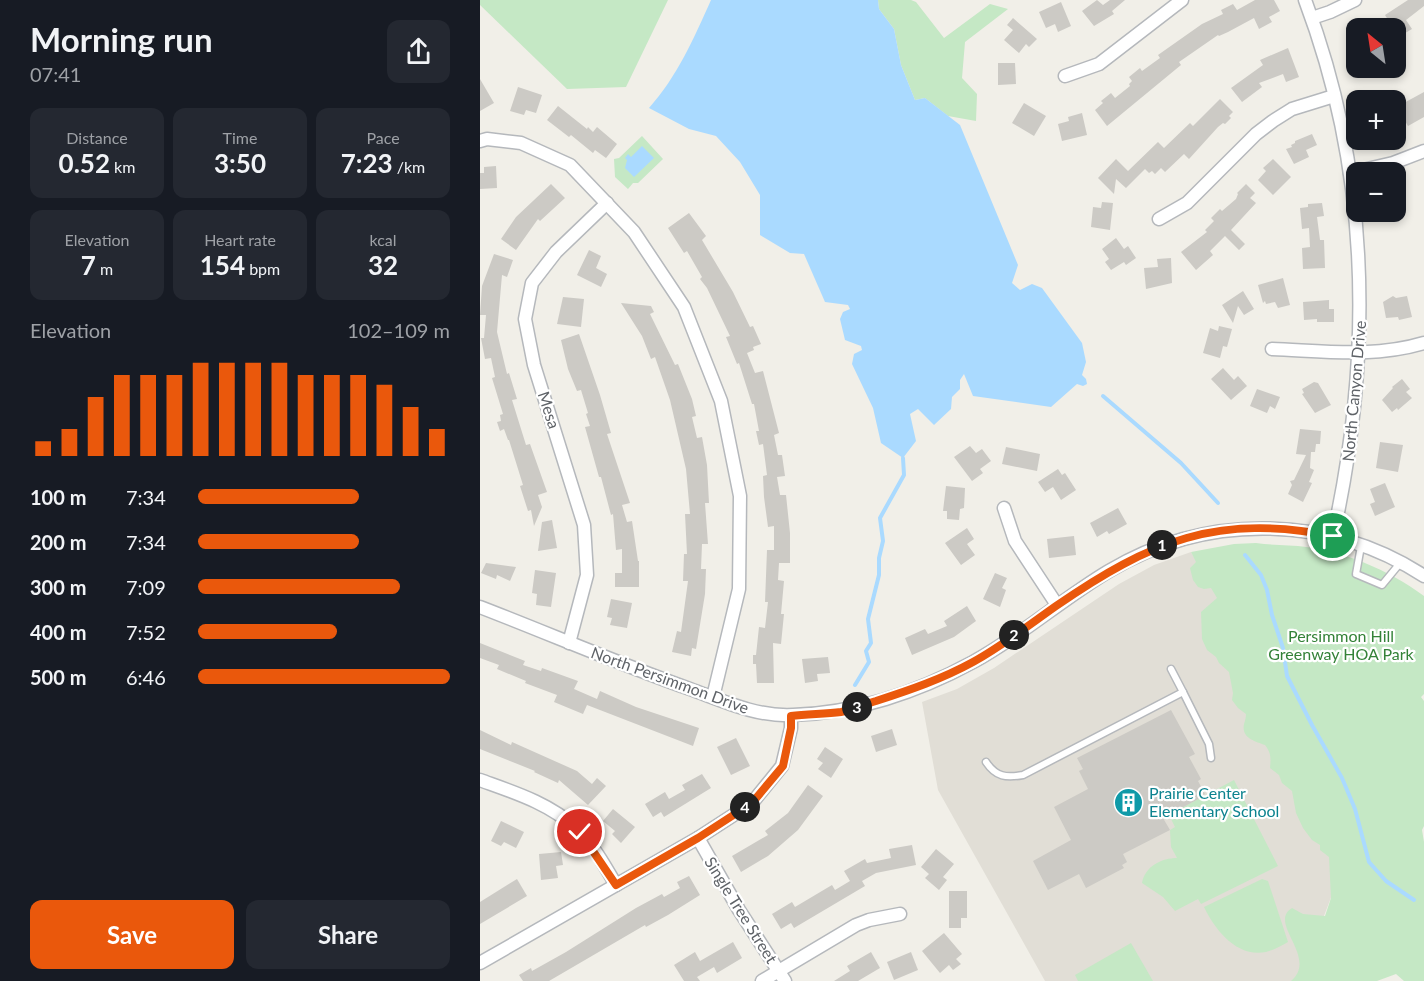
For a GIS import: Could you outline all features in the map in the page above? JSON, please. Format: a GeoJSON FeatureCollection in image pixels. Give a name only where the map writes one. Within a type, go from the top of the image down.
{"type":"FeatureCollection","features":[{"type":"Feature","properties":{"kind":"street"},"geometry":{"type":"LineString","coordinates":[[1065,76],[1099,64],[1182,0]]}},
{"type":"Feature","properties":{"kind":"street","name":"North Canyon Drive"},"geometry":{"type":"LineString","coordinates":[[1305,0],[1334,96],[1348,162]]}},
{"type":"Feature","properties":{"kind":"street"},"geometry":{"type":"LineString","coordinates":[[1312,18],[1355,0]]}},
{"type":"Feature","properties":{"kind":"street"},"geometry":{"type":"LineString","coordinates":[[1159,219],[1187,203],[1273,120],[1292,110],[1334,96]]}},
{"type":"Feature","properties":{"kind":"street"},"geometry":{"type":"LineString","coordinates":[[480,141],[487,139],[521,143],[570,165],[634,232],[684,307],[721,401],[740,496],[739,589],[713,698]]}},
{"type":"Feature","properties":{"kind":"street"},"geometry":{"type":"LineString","coordinates":[[1396,162],[1424,151]]}},
{"type":"Feature","properties":{"kind":"street","name":"Mesa"},"geometry":{"type":"LineString","coordinates":[[569,643],[587,575],[584,525],[534,365],[525,319],[532,283],[556,252],[607,203]]}},
{"type":"Feature","properties":{"kind":"street","name":"North Canyon Drive"},"geometry":{"type":"LineString","coordinates":[[1333,536],[1351,440],[1360,353],[1359,253],[1356,222]]}},
{"type":"Feature","properties":{"kind":"street"},"geometry":{"type":"LineString","coordinates":[[1272,349],[1360,353],[1393,351],[1424,343]]}},
{"type":"Feature","properties":{"kind":"street"},"geometry":{"type":"LineString","coordinates":[[1004,508],[1015,541],[1057,605]]}},
{"type":"Feature","properties":{"kind":"street","name":"North Persimmon Drive"},"geometry":{"type":"LineString","coordinates":[[480,607],[713,698],[761,713],[791,716],[842,711],[903,693],[941,678],[990,652],[1120,564],[1157,547],[1205,533],[1272,527],[1333,536],[1401,562],[1424,576]]}},
{"type":"Feature","properties":{"kind":"street"},"geometry":{"type":"LineString","coordinates":[[480,963],[698,838],[752,803],[783,766],[791,728],[791,716]]}},
{"type":"Feature","properties":{"kind":"street"},"geometry":{"type":"LineString","coordinates":[[480,780],[526,797],[563,818],[580,832],[616,885]]}},
{"type":"Feature","properties":{"kind":"street","name":"Single Tree Street"},"geometry":{"type":"LineString","coordinates":[[698,838],[739,910],[783,976]]}},
{"type":"Feature","properties":{"kind":"street"},"geometry":{"type":"LineString","coordinates":[[762,981],[783,976],[856,925],[900,914]]}},
{"type":"Feature","properties":{"kind":"lane"},"geometry":{"type":"LineString","coordinates":[[1361,545],[1356,574],[1382,585],[1401,562]]}},
{"type":"Feature","properties":{"kind":"lane"},"geometry":{"type":"LineString","coordinates":[[1171,669],[1209,744],[1211,758]]}},
{"type":"Feature","properties":{"kind":"lane"},"geometry":{"type":"LineString","coordinates":[[986,762],[997,775],[1011,777],[1023,775],[1183,692]]}},
{"type":"Feature","properties":{"kind":"shaded area"},"geometry":{"type":"Polygon","coordinates":[[[1191,552],[1355,835],[1299,981],[1045,981],[938,790],[922,702],[957,689],[994,668],[1119,584],[1154,565],[1191,552]]]}},
{"type":"Feature","properties":{"kind":"green space"},"geometry":{"type":"Polygon","coordinates":[[[480,0],[668,0],[626,87],[567,89],[480,5],[480,0]]]}},
{"type":"Feature","properties":{"kind":"green space"},"geometry":{"type":"Polygon","coordinates":[[[878,0],[916,2],[944,38],[990,4],[1008,9],[965,42],[962,78],[977,94],[976,121],[948,116],[925,98],[915,100],[901,65],[894,29],[879,9],[878,0]]]}},
{"type":"Feature","properties":{"kind":"green space"},"geometry":{"type":"Polygon","coordinates":[[[642,136],[663,159],[638,183],[633,183],[628,189],[615,177],[614,159],[619,158],[642,136]]]}},
{"type":"Feature","properties":{"kind":"green space","name":"Persimmon Hill Greenway HOA Park"},"geometry":{"type":"Polygon","coordinates":[[[1256,543],[1315,548],[1348,557],[1396,578],[1424,596],[1424,694],[1421,697],[1424,701],[1424,826],[1422,830],[1424,842],[1424,981],[1404,981],[1396,974],[1377,981],[1291,981],[1298,972],[1299,962],[1285,922],[1286,914],[1292,908],[1303,914],[1325,916],[1331,898],[1329,857],[1320,850],[1320,845],[1312,840],[1303,828],[1296,813],[1292,791],[1270,768],[1270,755],[1265,745],[1245,733],[1246,714],[1232,700],[1229,672],[1207,650],[1202,639],[1201,612],[1217,598],[1211,588],[1198,587],[1193,580],[1190,568],[1196,562],[1191,552],[1234,544],[1256,543]]]}},
{"type":"Feature","properties":{"kind":"green space"},"geometry":{"type":"Polygon","coordinates":[[[1234,780],[1278,866],[1201,904],[1198,899],[1175,911],[1163,897],[1142,883],[1147,872],[1155,864],[1177,858],[1171,847],[1170,830],[1175,827],[1168,813],[1234,780]]]}},
{"type":"Feature","properties":{"kind":"green space"},"geometry":{"type":"Polygon","coordinates":[[[1262,879],[1268,881],[1288,942],[1266,952],[1255,953],[1246,951],[1228,940],[1214,925],[1204,907],[1262,879]]]}},
{"type":"Feature","properties":{"kind":"green space"},"geometry":{"type":"Polygon","coordinates":[[[1131,943],[1153,981],[1078,981],[1075,975],[1131,943]]]}},
{"type":"Feature","properties":{"kind":"water"},"geometry":{"type":"Polygon","coordinates":[[[711,0],[878,0],[879,9],[894,29],[901,65],[915,100],[925,98],[960,125],[1018,265],[1012,283],[1020,290],[1032,284],[1042,288],[1082,343],[1086,362],[1082,375],[1087,384],[1083,386],[1077,384],[1051,407],[973,396],[964,374],[960,380],[960,389],[952,397],[951,409],[934,425],[918,409],[910,414],[916,441],[903,458],[881,443],[873,408],[852,364],[854,354],[862,350],[861,346],[845,340],[840,319],[843,312],[850,309],[848,305],[825,302],[804,254],[790,253],[760,235],[760,195],[740,162],[716,136],[689,129],[649,108],[676,70],[711,0]]]}},
{"type":"Feature","properties":{"kind":"water"},"geometry":{"type":"Polygon","coordinates":[[[642,146],[654,158],[634,177],[625,168],[627,160],[625,158],[628,154],[631,157],[642,146]]]}},
{"type":"Feature","properties":{"kind":"building"},"geometry":{"type":"Polygon","coordinates":[[[1097,0],[1103,5],[1110,0],[1125,0],[1112,11],[1114,14],[1094,26],[1082,11],[1097,0]]]}},
{"type":"Feature","properties":{"kind":"building"},"geometry":{"type":"Polygon","coordinates":[[[1255,0],[1274,0],[1280,11],[1269,17],[1272,22],[1259,29],[1254,18],[1218,35],[1179,62],[1181,65],[1107,126],[1095,110],[1111,93],[1115,98],[1130,86],[1132,81],[1129,77],[1140,68],[1142,71],[1160,58],[1158,55],[1202,24],[1223,14],[1221,10],[1233,4],[1237,10],[1255,0]]]}},
{"type":"Feature","properties":{"kind":"building"},"geometry":{"type":"Polygon","coordinates":[[[1408,0],[1424,0],[1424,6],[1406,20],[1406,18],[1387,18],[1385,15],[1408,0]]]}},
{"type":"Feature","properties":{"kind":"building"},"geometry":{"type":"Polygon","coordinates":[[[1061,2],[1071,26],[1058,32],[1055,24],[1046,28],[1039,12],[1061,2]]]}},
{"type":"Feature","properties":{"kind":"building"},"geometry":{"type":"Polygon","coordinates":[[[1013,18],[1037,39],[1029,47],[1026,44],[1019,53],[1004,40],[1013,30],[1007,25],[1013,18]]]}},
{"type":"Feature","properties":{"kind":"building"},"geometry":{"type":"Polygon","coordinates":[[[1406,20],[1412,29],[1406,33],[1406,20]]]}},
{"type":"Feature","properties":{"kind":"building"},"geometry":{"type":"Polygon","coordinates":[[[1288,48],[1299,77],[1286,82],[1283,74],[1259,83],[1262,87],[1242,102],[1231,88],[1263,65],[1260,60],[1288,48]]]}},
{"type":"Feature","properties":{"kind":"building"},"geometry":{"type":"Polygon","coordinates":[[[998,63],[1015,63],[1016,84],[998,85],[998,63]]]}},
{"type":"Feature","properties":{"kind":"building"},"geometry":{"type":"Polygon","coordinates":[[[480,79],[494,103],[480,111],[480,79]]]}},
{"type":"Feature","properties":{"kind":"building"},"geometry":{"type":"Polygon","coordinates":[[[518,87],[542,95],[536,113],[526,110],[524,115],[510,111],[518,87]]]}},
{"type":"Feature","properties":{"kind":"building"},"geometry":{"type":"Polygon","coordinates":[[[1424,92],[1424,117],[1408,126],[1406,123],[1406,102],[1424,92]]]}},
{"type":"Feature","properties":{"kind":"building"},"geometry":{"type":"Polygon","coordinates":[[[1220,99],[1233,112],[1229,116],[1231,118],[1218,127],[1189,159],[1184,154],[1165,172],[1161,168],[1155,174],[1145,169],[1126,188],[1116,179],[1114,194],[1098,178],[1116,159],[1128,171],[1158,142],[1164,148],[1190,123],[1193,126],[1220,99]]]}},
{"type":"Feature","properties":{"kind":"building"},"geometry":{"type":"Polygon","coordinates":[[[1024,103],[1046,116],[1034,136],[1012,123],[1024,103]]]}},
{"type":"Feature","properties":{"kind":"building"},"geometry":{"type":"Polygon","coordinates":[[[558,106],[587,129],[588,127],[593,132],[597,127],[617,144],[606,158],[595,150],[593,153],[571,135],[569,137],[547,120],[558,106]]]}},
{"type":"Feature","properties":{"kind":"building"},"geometry":{"type":"Polygon","coordinates":[[[1082,113],[1087,135],[1062,141],[1058,124],[1069,121],[1068,117],[1082,113]]]}},
{"type":"Feature","properties":{"kind":"building"},"geometry":{"type":"Polygon","coordinates":[[[1312,134],[1317,145],[1306,150],[1309,157],[1294,164],[1286,149],[1292,147],[1295,141],[1312,134]]]}},
{"type":"Feature","properties":{"kind":"building"},"geometry":{"type":"Polygon","coordinates":[[[1273,159],[1291,177],[1273,195],[1258,180],[1266,171],[1263,168],[1273,159]]]}},
{"type":"Feature","properties":{"kind":"building"},"geometry":{"type":"Polygon","coordinates":[[[496,166],[497,188],[480,189],[480,173],[484,173],[484,167],[496,166]]]}},
{"type":"Feature","properties":{"kind":"building"},"geometry":{"type":"Polygon","coordinates":[[[551,184],[565,198],[540,221],[538,219],[516,250],[501,239],[516,217],[551,184]]]}},
{"type":"Feature","properties":{"kind":"building"},"geometry":{"type":"Polygon","coordinates":[[[1246,184],[1255,193],[1250,198],[1256,203],[1231,230],[1245,244],[1239,250],[1225,236],[1210,251],[1213,255],[1196,270],[1181,252],[1207,232],[1205,230],[1214,221],[1211,218],[1236,199],[1237,193],[1246,184]]]}},
{"type":"Feature","properties":{"kind":"building"},"geometry":{"type":"Polygon","coordinates":[[[1102,202],[1113,203],[1110,230],[1091,227],[1093,207],[1101,208],[1102,202]]]}},
{"type":"Feature","properties":{"kind":"building"},"geometry":{"type":"Polygon","coordinates":[[[1322,203],[1324,216],[1317,217],[1320,240],[1324,240],[1325,268],[1303,269],[1302,248],[1310,247],[1309,228],[1302,229],[1300,208],[1308,207],[1308,204],[1322,203]]]}},
{"type":"Feature","properties":{"kind":"building"},"geometry":{"type":"Polygon","coordinates":[[[689,213],[706,236],[702,240],[733,292],[750,327],[753,326],[761,344],[753,347],[754,350],[747,353],[755,373],[763,371],[779,433],[774,435],[778,455],[782,455],[785,476],[777,477],[780,495],[786,495],[790,563],[779,563],[778,580],[784,581],[781,614],[784,614],[781,644],[773,643],[774,683],[757,683],[756,664],[753,664],[759,627],[765,628],[768,602],[765,602],[767,550],[774,550],[774,526],[768,527],[764,497],[763,476],[767,475],[763,444],[759,445],[754,404],[752,404],[739,363],[737,364],[726,337],[730,336],[707,288],[700,279],[702,277],[687,251],[684,253],[668,228],[689,213]]]}},
{"type":"Feature","properties":{"kind":"building"},"geometry":{"type":"Polygon","coordinates":[[[1116,238],[1124,249],[1128,246],[1136,258],[1126,265],[1124,262],[1111,270],[1105,262],[1109,259],[1102,249],[1116,238]]]}},
{"type":"Feature","properties":{"kind":"building"},"geometry":{"type":"Polygon","coordinates":[[[589,250],[601,256],[596,268],[607,274],[601,287],[577,275],[589,250]]]}},
{"type":"Feature","properties":{"kind":"building"},"geometry":{"type":"Polygon","coordinates":[[[494,254],[513,260],[507,277],[502,275],[497,332],[507,374],[509,373],[517,399],[512,400],[526,445],[530,444],[547,492],[538,495],[542,507],[534,526],[531,510],[528,511],[520,486],[523,485],[509,440],[504,429],[500,431],[497,422],[501,421],[500,415],[503,414],[492,378],[495,377],[491,358],[485,359],[481,338],[484,338],[486,315],[480,315],[482,286],[494,254]]]}},
{"type":"Feature","properties":{"kind":"building"},"geometry":{"type":"Polygon","coordinates":[[[1171,258],[1172,283],[1146,289],[1144,268],[1158,267],[1157,259],[1171,258]]]}},
{"type":"Feature","properties":{"kind":"building"},"geometry":{"type":"Polygon","coordinates":[[[1283,278],[1290,305],[1278,308],[1275,302],[1266,304],[1265,301],[1263,303],[1258,285],[1283,278]]]}},
{"type":"Feature","properties":{"kind":"building"},"geometry":{"type":"Polygon","coordinates":[[[1243,291],[1254,309],[1244,315],[1238,306],[1233,323],[1222,305],[1243,291]]]}},
{"type":"Feature","properties":{"kind":"building"},"geometry":{"type":"Polygon","coordinates":[[[1393,296],[1396,298],[1407,296],[1412,317],[1399,320],[1398,317],[1386,318],[1383,302],[1393,296]]]}},
{"type":"Feature","properties":{"kind":"building"},"geometry":{"type":"Polygon","coordinates":[[[563,297],[584,299],[581,327],[557,324],[563,297]]]}},
{"type":"Feature","properties":{"kind":"building"},"geometry":{"type":"Polygon","coordinates":[[[1329,300],[1329,309],[1334,309],[1334,322],[1317,322],[1317,319],[1304,320],[1303,302],[1329,300]]]}},
{"type":"Feature","properties":{"kind":"building"},"geometry":{"type":"Polygon","coordinates":[[[621,303],[651,306],[654,312],[650,314],[675,365],[678,364],[692,399],[696,416],[692,417],[697,438],[702,437],[707,465],[709,503],[705,503],[708,544],[702,544],[701,569],[706,569],[705,594],[696,649],[692,648],[691,656],[672,652],[677,631],[681,632],[688,581],[683,581],[684,554],[687,554],[685,514],[690,514],[686,469],[670,400],[655,357],[651,359],[642,336],[621,303]]]}},
{"type":"Feature","properties":{"kind":"building"},"geometry":{"type":"Polygon","coordinates":[[[1219,326],[1232,329],[1227,347],[1223,346],[1220,358],[1203,353],[1210,328],[1218,331],[1219,326]]]}},
{"type":"Feature","properties":{"kind":"building"},"geometry":{"type":"Polygon","coordinates":[[[579,334],[600,395],[611,433],[607,434],[630,503],[622,505],[627,522],[632,521],[639,561],[639,587],[615,587],[615,573],[622,573],[622,549],[616,550],[613,514],[611,515],[585,427],[590,426],[586,414],[588,413],[581,390],[577,391],[568,369],[561,340],[579,334]]]}},
{"type":"Feature","properties":{"kind":"building"},"geometry":{"type":"Polygon","coordinates":[[[1223,368],[1234,380],[1238,376],[1247,386],[1231,400],[1211,379],[1223,368]]]}},
{"type":"Feature","properties":{"kind":"building"},"geometry":{"type":"Polygon","coordinates":[[[1402,379],[1410,389],[1406,392],[1412,398],[1398,410],[1397,408],[1392,412],[1382,400],[1402,379]]]}},
{"type":"Feature","properties":{"kind":"building"},"geometry":{"type":"Polygon","coordinates":[[[1314,382],[1318,383],[1331,405],[1315,413],[1302,394],[1304,393],[1302,389],[1314,382]]]}},
{"type":"Feature","properties":{"kind":"building"},"geometry":{"type":"Polygon","coordinates":[[[1257,389],[1280,397],[1275,409],[1270,406],[1267,413],[1250,406],[1257,389]]]}},
{"type":"Feature","properties":{"kind":"building"},"geometry":{"type":"Polygon","coordinates":[[[1300,429],[1321,431],[1320,444],[1316,444],[1315,452],[1311,452],[1310,468],[1314,470],[1309,482],[1312,483],[1303,502],[1288,494],[1292,485],[1290,481],[1294,480],[1306,455],[1296,454],[1300,429]]]}},
{"type":"Feature","properties":{"kind":"building"},"geometry":{"type":"Polygon","coordinates":[[[1380,442],[1403,445],[1398,472],[1376,468],[1380,442]]]}},
{"type":"Feature","properties":{"kind":"building"},"geometry":{"type":"Polygon","coordinates":[[[970,446],[976,453],[982,449],[991,461],[980,469],[983,473],[972,481],[954,457],[970,446]]]}},
{"type":"Feature","properties":{"kind":"building"},"geometry":{"type":"Polygon","coordinates":[[[1006,447],[1040,454],[1037,471],[1002,464],[1006,447]]]}},
{"type":"Feature","properties":{"kind":"building"},"geometry":{"type":"Polygon","coordinates":[[[1058,469],[1062,475],[1065,473],[1076,490],[1061,500],[1053,487],[1045,492],[1038,482],[1058,469]]]}},
{"type":"Feature","properties":{"kind":"building"},"geometry":{"type":"Polygon","coordinates":[[[1385,483],[1395,507],[1375,516],[1370,504],[1375,502],[1370,489],[1385,483]]]}},
{"type":"Feature","properties":{"kind":"building"},"geometry":{"type":"Polygon","coordinates":[[[946,486],[965,488],[964,508],[960,509],[959,520],[947,519],[947,511],[943,511],[946,486]]]}},
{"type":"Feature","properties":{"kind":"building"},"geometry":{"type":"Polygon","coordinates":[[[1118,508],[1127,524],[1109,534],[1107,531],[1097,537],[1090,523],[1118,508]]]}},
{"type":"Feature","properties":{"kind":"building"},"geometry":{"type":"Polygon","coordinates":[[[552,520],[557,548],[538,551],[542,522],[552,520]]]}},
{"type":"Feature","properties":{"kind":"building"},"geometry":{"type":"Polygon","coordinates":[[[967,528],[974,539],[967,544],[975,555],[961,565],[945,543],[967,528]]]}},
{"type":"Feature","properties":{"kind":"building"},"geometry":{"type":"Polygon","coordinates":[[[1074,536],[1076,555],[1049,558],[1047,539],[1074,536]]]}},
{"type":"Feature","properties":{"kind":"building"},"geometry":{"type":"Polygon","coordinates":[[[486,563],[516,567],[510,581],[497,575],[496,579],[481,573],[486,563]]]}},
{"type":"Feature","properties":{"kind":"building"},"geometry":{"type":"Polygon","coordinates":[[[535,570],[556,573],[551,607],[536,605],[537,594],[532,593],[535,570]]]}},
{"type":"Feature","properties":{"kind":"building"},"geometry":{"type":"Polygon","coordinates":[[[995,573],[1007,578],[1002,588],[1006,590],[1000,607],[983,599],[995,573]]]}},
{"type":"Feature","properties":{"kind":"building"},"geometry":{"type":"Polygon","coordinates":[[[611,599],[632,603],[627,628],[610,625],[612,618],[607,617],[611,599]]]}},
{"type":"Feature","properties":{"kind":"building"},"geometry":{"type":"Polygon","coordinates":[[[967,606],[976,621],[954,637],[912,655],[905,638],[925,629],[928,634],[947,626],[944,621],[967,606]]]}},
{"type":"Feature","properties":{"kind":"building"},"geometry":{"type":"Polygon","coordinates":[[[480,643],[525,661],[523,665],[541,671],[542,668],[578,681],[574,689],[597,699],[600,691],[636,707],[699,728],[693,746],[587,705],[583,714],[554,702],[557,695],[525,683],[526,681],[497,669],[499,665],[480,658],[480,643]]]}},
{"type":"Feature","properties":{"kind":"building"},"geometry":{"type":"Polygon","coordinates":[[[828,657],[830,673],[817,674],[818,681],[805,683],[802,659],[828,657]]]}},
{"type":"Feature","properties":{"kind":"building","name":"Prairie Center Elementary School"},"geometry":{"type":"Polygon","coordinates":[[[1171,710],[1195,754],[1189,757],[1201,779],[1198,781],[1205,794],[1163,818],[1170,830],[1123,854],[1127,862],[1122,865],[1124,868],[1086,888],[1079,874],[1048,890],[1033,861],[1071,840],[1054,807],[1088,789],[1079,771],[1083,769],[1077,758],[1171,710]]]}},
{"type":"Feature","properties":{"kind":"building"},"geometry":{"type":"Polygon","coordinates":[[[892,729],[897,745],[876,752],[871,736],[892,729]]]}},
{"type":"Feature","properties":{"kind":"building"},"geometry":{"type":"Polygon","coordinates":[[[480,730],[577,771],[592,784],[597,778],[606,786],[588,805],[559,780],[558,783],[535,771],[480,749],[480,730]]]}},
{"type":"Feature","properties":{"kind":"building"},"geometry":{"type":"Polygon","coordinates":[[[736,738],[750,766],[731,775],[717,747],[736,738]]]}},
{"type":"Feature","properties":{"kind":"building"},"geometry":{"type":"Polygon","coordinates":[[[825,747],[843,759],[831,778],[818,769],[823,763],[817,759],[825,747]]]}},
{"type":"Feature","properties":{"kind":"building"},"geometry":{"type":"Polygon","coordinates":[[[702,774],[711,788],[664,817],[661,812],[653,817],[645,804],[665,792],[669,799],[685,790],[682,785],[702,774]]]}},
{"type":"Feature","properties":{"kind":"building"},"geometry":{"type":"Polygon","coordinates":[[[808,785],[823,796],[798,830],[768,856],[741,872],[732,856],[768,835],[765,831],[788,813],[808,785]]]}},
{"type":"Feature","properties":{"kind":"building"},"geometry":{"type":"Polygon","coordinates":[[[613,809],[635,827],[621,843],[612,834],[615,831],[603,821],[613,809]]]}},
{"type":"Feature","properties":{"kind":"building"},"geometry":{"type":"Polygon","coordinates":[[[501,821],[524,832],[516,848],[504,842],[501,846],[491,841],[501,821]]]}},
{"type":"Feature","properties":{"kind":"building"},"geometry":{"type":"Polygon","coordinates":[[[912,845],[916,865],[876,873],[862,881],[865,886],[794,928],[791,923],[781,929],[772,914],[792,902],[795,907],[832,885],[835,890],[850,881],[844,871],[865,859],[867,863],[891,858],[889,849],[912,845]]]}},
{"type":"Feature","properties":{"kind":"building"},"geometry":{"type":"Polygon","coordinates":[[[936,849],[954,864],[943,877],[947,880],[939,890],[925,878],[929,874],[921,867],[936,849]]]}},
{"type":"Feature","properties":{"kind":"building"},"geometry":{"type":"Polygon","coordinates":[[[561,852],[563,865],[556,866],[558,878],[541,880],[539,854],[561,852]]]}},
{"type":"Feature","properties":{"kind":"building"},"geometry":{"type":"Polygon","coordinates":[[[689,876],[700,895],[668,915],[646,927],[645,925],[549,981],[523,981],[519,975],[531,968],[532,971],[566,952],[636,908],[662,894],[664,897],[680,888],[677,882],[689,876]]]}},
{"type":"Feature","properties":{"kind":"building"},"geometry":{"type":"Polygon","coordinates":[[[517,879],[527,896],[480,924],[480,902],[517,879]]]}},
{"type":"Feature","properties":{"kind":"building"},"geometry":{"type":"Polygon","coordinates":[[[949,891],[967,891],[967,918],[961,918],[961,928],[949,928],[949,891]]]}},
{"type":"Feature","properties":{"kind":"building"},"geometry":{"type":"Polygon","coordinates":[[[944,933],[962,954],[956,959],[961,964],[953,970],[949,965],[940,973],[922,951],[944,933]]]}},
{"type":"Feature","properties":{"kind":"building"},"geometry":{"type":"Polygon","coordinates":[[[733,942],[742,958],[717,973],[714,967],[697,977],[700,981],[684,981],[674,965],[695,952],[700,961],[733,942]]]}},
{"type":"Feature","properties":{"kind":"building"},"geometry":{"type":"Polygon","coordinates":[[[871,952],[880,968],[858,981],[834,981],[850,971],[847,966],[871,952]]]}},
{"type":"Feature","properties":{"kind":"building"},"geometry":{"type":"Polygon","coordinates":[[[911,952],[918,970],[894,980],[887,962],[911,952]]]}},
{"type":"Feature","properties":{"kind":"waterway"},"geometry":{"type":"LineString","coordinates":[[1103,396],[1181,463],[1218,503]]}},
{"type":"Feature","properties":{"kind":"waterway"},"geometry":{"type":"LineString","coordinates":[[855,685],[869,662],[866,651],[871,643],[868,619],[879,575],[879,558],[883,541],[880,518],[904,475],[903,458]]}},
{"type":"Feature","properties":{"kind":"waterway"},"geometry":{"type":"LineString","coordinates":[[1245,555],[1261,575],[1283,648],[1287,676],[1342,778],[1355,809],[1369,862],[1386,881],[1414,900]]}},
{"type":"Feature","properties":{"kind":"place","name":"Prairie Center Elementary School"},"geometry":{"type":"Point","coordinates":[1128,802]}},
{"type":"Feature","properties":{"kind":"route"},"geometry":{"type":"LineString","coordinates":[[580,832],[616,885],[698,838],[752,803],[783,766],[791,728],[791,716],[842,711],[903,693],[941,678],[990,652],[1120,564],[1178,540],[1233,529],[1272,527],[1333,536]]}}]}
